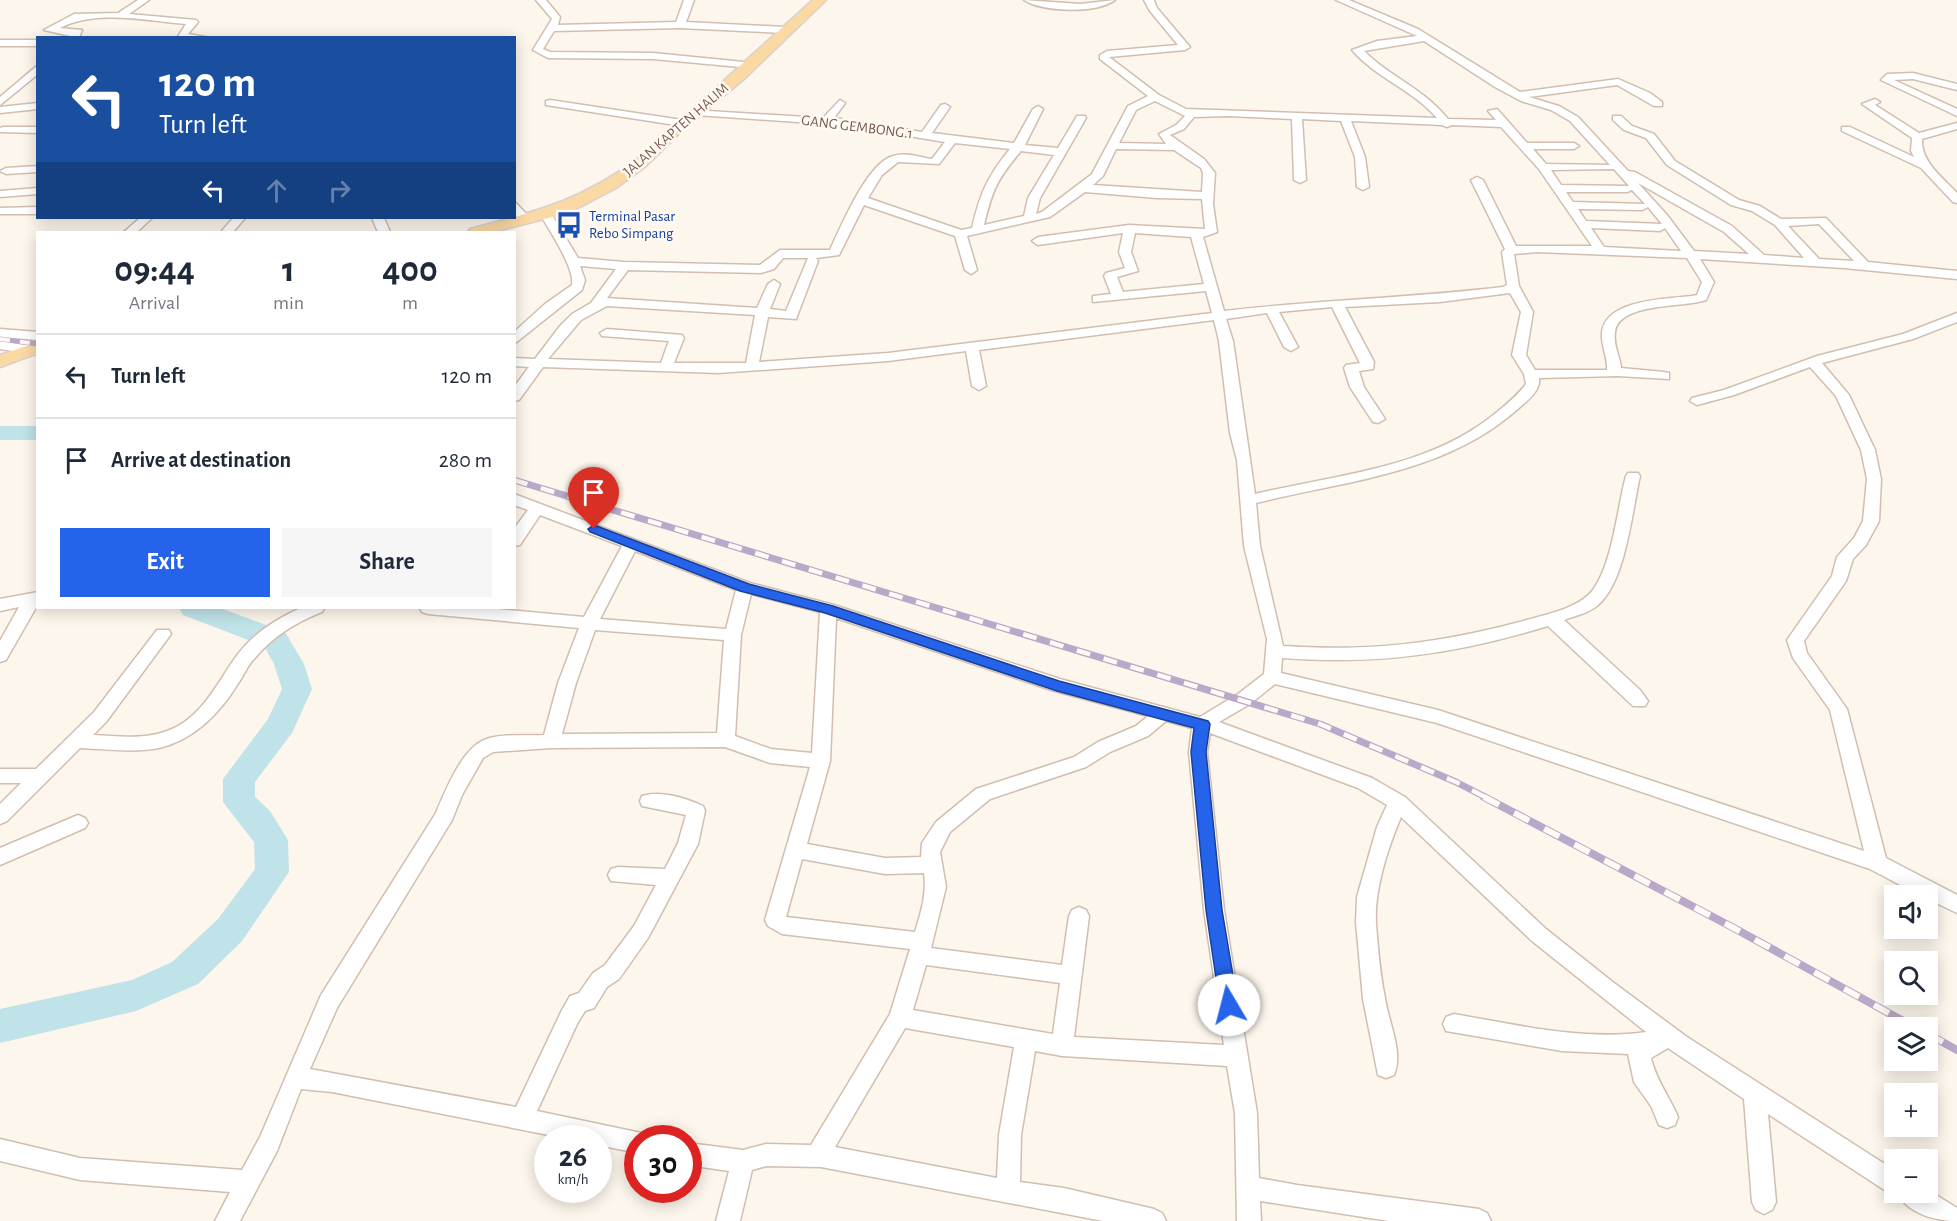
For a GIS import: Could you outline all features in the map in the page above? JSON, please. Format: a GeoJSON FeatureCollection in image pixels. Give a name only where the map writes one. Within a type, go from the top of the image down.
{"type":"FeatureCollection","features":[{"type":"Feature","properties":{"kind":"main road","name":"JALAN KAPTEN HALIM"},"geometry":{"type":"LineString","coordinates":[[480,231],[526,220],[572,205],[611,185],[641,163],[682,123],[752,65],[785,30],[820,0]]}},
{"type":"Feature","properties":{"kind":"main road"},"geometry":{"type":"LineString","coordinates":[[0,361],[34,344]]}},
{"type":"Feature","properties":{"kind":"street"},"geometry":{"type":"LineString","coordinates":[[120,16],[144,0]]}},
{"type":"Feature","properties":{"kind":"street"},"geometry":{"type":"LineString","coordinates":[[541,0],[557,19],[538,50],[541,53],[559,57],[604,54],[612,57],[653,56],[752,65]]}},
{"type":"Feature","properties":{"kind":"street"},"geometry":{"type":"LineString","coordinates":[[680,25],[689,0]]}},
{"type":"Feature","properties":{"kind":"street"},"geometry":{"type":"LineString","coordinates":[[1029,0],[1067,7],[1088,8],[1110,0]]}},
{"type":"Feature","properties":{"kind":"street"},"geometry":{"type":"LineString","coordinates":[[1149,0],[1153,9],[1185,47],[1107,54],[1103,57],[1155,97],[1190,116],[1228,113],[1447,124],[1507,124]]}},
{"type":"Feature","properties":{"kind":"street"},"geometry":{"type":"LineString","coordinates":[[1341,0],[1426,38],[1519,95],[1566,113],[1582,126],[1615,168],[1663,217],[1707,277],[1708,282],[1702,297],[1694,300],[1639,304],[1622,311],[1606,335],[1607,350],[1615,372]]}},
{"type":"Feature","properties":{"kind":"street"},"geometry":{"type":"LineString","coordinates":[[76,36],[79,32],[48,30],[76,17],[120,16],[192,22],[181,36]]}},
{"type":"Feature","properties":{"kind":"street"},"geometry":{"type":"LineString","coordinates":[[551,28],[680,25],[785,30]]}},
{"type":"Feature","properties":{"kind":"street"},"geometry":{"type":"LineString","coordinates":[[1426,38],[1377,44],[1357,50],[1369,62],[1428,101],[1447,124]]}},
{"type":"Feature","properties":{"kind":"street"},"geometry":{"type":"LineString","coordinates":[[0,43],[36,43]]}},
{"type":"Feature","properties":{"kind":"street"},"geometry":{"type":"LineString","coordinates":[[559,57],[566,62],[566,67]]}},
{"type":"Feature","properties":{"kind":"street"},"geometry":{"type":"LineString","coordinates":[[0,102],[36,70]]}},
{"type":"Feature","properties":{"kind":"street"},"geometry":{"type":"LineString","coordinates":[[1957,87],[1913,76],[1887,77],[1886,80],[1957,113]]}},
{"type":"Feature","properties":{"kind":"street"},"geometry":{"type":"LineString","coordinates":[[1519,95],[1618,82],[1646,95],[1658,104]]}},
{"type":"Feature","properties":{"kind":"street"},"geometry":{"type":"LineString","coordinates":[[862,200],[960,234],[1029,219],[1056,210],[1097,176],[1132,108],[1155,97]]}},
{"type":"Feature","properties":{"kind":"street"},"geometry":{"type":"LineString","coordinates":[[1875,102],[1867,104],[1917,137],[1957,126]]}},
{"type":"Feature","properties":{"kind":"street"},"geometry":{"type":"LineString","coordinates":[[550,103],[682,123]]}},
{"type":"Feature","properties":{"kind":"street"},"geometry":{"type":"LineString","coordinates":[[826,121],[840,103]]}},
{"type":"Feature","properties":{"kind":"street"},"geometry":{"type":"LineString","coordinates":[[0,110],[36,106]]}},
{"type":"Feature","properties":{"kind":"street"},"geometry":{"type":"LineString","coordinates":[[925,135],[945,107]]}},
{"type":"Feature","properties":{"kind":"street"},"geometry":{"type":"LineString","coordinates":[[977,231],[986,192],[998,171],[1018,147],[1038,109]]}},
{"type":"Feature","properties":{"kind":"street"},"geometry":{"type":"LineString","coordinates":[[1493,111],[1543,167],[1600,249]]}},
{"type":"Feature","properties":{"kind":"street","name":"GANG GEMBONG.1"},"geometry":{"type":"LineString","coordinates":[[696,112],[826,121],[1059,152]]}},
{"type":"Feature","properties":{"kind":"street"},"geometry":{"type":"LineString","coordinates":[[1297,115],[1300,180]]}},
{"type":"Feature","properties":{"kind":"street"},"geometry":{"type":"LineString","coordinates":[[1038,241],[1129,229],[1196,234],[1210,231],[1209,173],[1206,167],[1167,138],[1165,132],[1180,127],[1190,116]]}},
{"type":"Feature","properties":{"kind":"street"},"geometry":{"type":"LineString","coordinates":[[1029,219],[1034,198],[1081,118]]}},
{"type":"Feature","properties":{"kind":"street"},"geometry":{"type":"LineString","coordinates":[[1345,118],[1360,157],[1363,187]]}},
{"type":"Feature","properties":{"kind":"street"},"geometry":{"type":"LineString","coordinates":[[1617,118],[1628,128],[1650,136],[1671,163],[1735,203],[1756,208],[1779,223],[1815,262]]}},
{"type":"Feature","properties":{"kind":"street"},"geometry":{"type":"LineString","coordinates":[[1,129],[36,130]]}},
{"type":"Feature","properties":{"kind":"street"},"geometry":{"type":"LineString","coordinates":[[1846,129],[1925,166]]}},
{"type":"Feature","properties":{"kind":"street"},"geometry":{"type":"LineString","coordinates":[[1917,137],[1916,152],[1925,166],[1957,200]]}},
{"type":"Feature","properties":{"kind":"street"},"geometry":{"type":"LineString","coordinates":[[571,260],[624,266],[761,269],[770,266],[780,254],[831,254],[835,252],[862,200],[888,161],[899,158],[935,162],[952,139]]}},
{"type":"Feature","properties":{"kind":"street"},"geometry":{"type":"LineString","coordinates":[[1113,146],[1177,147]]}},
{"type":"Feature","properties":{"kind":"street"},"geometry":{"type":"LineString","coordinates":[[1525,146],[1574,146]]}},
{"type":"Feature","properties":{"kind":"street"},"geometry":{"type":"LineString","coordinates":[[1543,167],[1615,168],[1728,229],[1760,258]]}},
{"type":"Feature","properties":{"kind":"street"},"geometry":{"type":"LineString","coordinates":[[6,171],[36,170]]}},
{"type":"Feature","properties":{"kind":"street"},"geometry":{"type":"LineString","coordinates":[[1477,180],[1512,250]]}},
{"type":"Feature","properties":{"kind":"street"},"geometry":{"type":"LineString","coordinates":[[1084,188],[1157,195],[1208,196]]}},
{"type":"Feature","properties":{"kind":"street"},"geometry":{"type":"LineString","coordinates":[[1558,188],[1628,189]]}},
{"type":"Feature","properties":{"kind":"street"},"geometry":{"type":"LineString","coordinates":[[0,194],[36,191]]}},
{"type":"Feature","properties":{"kind":"street"},"geometry":{"type":"LineString","coordinates":[[1569,205],[1642,207]]}},
{"type":"Feature","properties":{"kind":"street"},"geometry":{"type":"LineString","coordinates":[[516,207],[526,220]]}},
{"type":"Feature","properties":{"kind":"street"},"geometry":{"type":"LineString","coordinates":[[0,225],[6,211],[36,210]]}},
{"type":"Feature","properties":{"kind":"street"},"geometry":{"type":"LineString","coordinates":[[516,338],[550,307],[578,287],[579,279],[571,260],[546,214]]}},
{"type":"Feature","properties":{"kind":"street"},"geometry":{"type":"LineString","coordinates":[[131,231],[145,219]]}},
{"type":"Feature","properties":{"kind":"street"},"geometry":{"type":"LineString","coordinates":[[228,231],[238,219]]}},
{"type":"Feature","properties":{"kind":"street"},"geometry":{"type":"LineString","coordinates":[[1779,223],[1822,220],[1864,265]]}},
{"type":"Feature","properties":{"kind":"street"},"geometry":{"type":"LineString","coordinates":[[1582,224],[1660,227]]}},
{"type":"Feature","properties":{"kind":"street"},"geometry":{"type":"LineString","coordinates":[[1118,296],[1110,276],[1117,272],[1132,272],[1125,252],[1128,247],[1129,229]]}},
{"type":"Feature","properties":{"kind":"street"},"geometry":{"type":"LineString","coordinates":[[960,234],[971,270]]}},
{"type":"Feature","properties":{"kind":"street"},"geometry":{"type":"LineString","coordinates":[[1196,234],[1226,341],[1237,433],[1244,460],[1246,501],[1252,546],[1275,639],[1272,677],[1244,699],[1202,724]]}},
{"type":"Feature","properties":{"kind":"street"},"geometry":{"type":"LineString","coordinates":[[1246,501],[1315,483],[1371,475],[1440,452],[1477,436],[1498,420],[1533,384],[1531,374],[1519,355],[1527,312],[1513,286],[1508,252],[1512,250],[1600,249],[1864,265],[1957,274]]}},
{"type":"Feature","properties":{"kind":"street"},"geometry":{"type":"LineString","coordinates":[[597,304],[606,302],[762,312],[791,316],[812,261]]}},
{"type":"Feature","properties":{"kind":"street"},"geometry":{"type":"LineString","coordinates":[[516,394],[569,325],[597,304],[624,266]]}},
{"type":"Feature","properties":{"kind":"street"},"geometry":{"type":"LineString","coordinates":[[752,366],[762,312],[774,284]]}},
{"type":"Feature","properties":{"kind":"street"},"geometry":{"type":"LineString","coordinates":[[516,362],[664,369],[888,357],[1219,315],[1336,304],[1440,298],[1506,290],[1513,286]]}},
{"type":"Feature","properties":{"kind":"street"},"geometry":{"type":"LineString","coordinates":[[1097,299],[1210,287]]}},
{"type":"Feature","properties":{"kind":"street"},"geometry":{"type":"LineString","coordinates":[[1336,304],[1367,362],[1368,366],[1351,368],[1357,387],[1378,419]]}},
{"type":"Feature","properties":{"kind":"street"},"geometry":{"type":"LineString","coordinates":[[1272,310],[1291,347]]}},
{"type":"Feature","properties":{"kind":"street"},"geometry":{"type":"LineString","coordinates":[[1697,401],[1731,394],[1771,376],[1893,339],[1957,316]]}},
{"type":"Feature","properties":{"kind":"street"},"geometry":{"type":"LineString","coordinates":[[0,333],[34,344]]}},
{"type":"Feature","properties":{"kind":"street"},"geometry":{"type":"LineString","coordinates":[[607,333],[677,338],[664,369]]}},
{"type":"Feature","properties":{"kind":"street"},"geometry":{"type":"LineString","coordinates":[[0,345],[34,344]]}},
{"type":"Feature","properties":{"kind":"street"},"geometry":{"type":"LineString","coordinates":[[972,345],[979,386]]}},
{"type":"Feature","properties":{"kind":"street"},"geometry":{"type":"LineString","coordinates":[[1813,362],[1842,395],[1868,450],[1874,479],[1871,521],[1860,541],[1845,557],[1840,577],[1796,640],[1799,654],[1838,709],[1877,863]]}},
{"type":"Feature","properties":{"kind":"street"},"geometry":{"type":"LineString","coordinates":[[1531,374],[1606,375],[1615,372],[1664,376]]}},
{"type":"Feature","properties":{"kind":"street"},"geometry":{"type":"LineString","coordinates":[[1275,651],[1309,654],[1369,653],[1448,646],[1551,620],[1593,601],[1607,576],[1617,548],[1633,476]]}},
{"type":"Feature","properties":{"kind":"street"},"geometry":{"type":"LineString","coordinates":[[516,501],[745,587],[828,609],[1057,685],[1202,724],[1365,783],[1398,802],[1539,935],[1665,1039],[1755,1092],[1884,1176]]}},
{"type":"Feature","properties":{"kind":"street"},"geometry":{"type":"LineString","coordinates":[[516,538],[537,508]]}},
{"type":"Feature","properties":{"kind":"street"},"geometry":{"type":"LineString","coordinates":[[550,741],[567,683],[589,623],[631,543]]}},
{"type":"Feature","properties":{"kind":"street"},"geometry":{"type":"LineString","coordinates":[[726,740],[733,635],[745,587]]}},
{"type":"Feature","properties":{"kind":"street"},"geometry":{"type":"LineString","coordinates":[[0,605],[35,598]]}},
{"type":"Feature","properties":{"kind":"street"},"geometry":{"type":"LineString","coordinates":[[0,656],[35,598]]}},
{"type":"Feature","properties":{"kind":"street"},"geometry":{"type":"LineString","coordinates":[[78,741],[141,741],[169,739],[178,734],[206,712],[233,679],[244,657],[278,627],[314,609]]}},
{"type":"Feature","properties":{"kind":"street"},"geometry":{"type":"LineString","coordinates":[[474,609],[622,629],[653,628],[733,635]]}},
{"type":"Feature","properties":{"kind":"street"},"geometry":{"type":"LineString","coordinates":[[828,609],[820,761],[776,913],[776,920],[782,925],[1071,975]]}},
{"type":"Feature","properties":{"kind":"street"},"geometry":{"type":"LineString","coordinates":[[1551,620],[1568,630],[1592,658],[1626,685],[1639,701]]}},
{"type":"Feature","properties":{"kind":"street"},"geometry":{"type":"LineString","coordinates":[[0,816],[78,741],[163,634]]}},
{"type":"Feature","properties":{"kind":"street"},"geometry":{"type":"LineString","coordinates":[[1272,677],[1438,717],[1877,863],[1957,905]]}},
{"type":"Feature","properties":{"kind":"street"},"geometry":{"type":"LineString","coordinates":[[816,1156],[900,1017],[921,948],[936,886],[931,865],[932,843],[944,827],[982,794],[1080,762],[1104,747],[1142,731],[1163,714]]}},
{"type":"Feature","properties":{"kind":"street"},"geometry":{"type":"LineString","coordinates":[[1202,724],[1198,752],[1214,910],[1246,1113],[1249,1221]]}},
{"type":"Feature","properties":{"kind":"street"},"geometry":{"type":"LineString","coordinates":[[227,1221],[269,1143],[329,1002],[445,815],[453,794],[477,753],[489,745],[550,741],[726,740],[770,756],[820,761]]}},
{"type":"Feature","properties":{"kind":"street"},"geometry":{"type":"LineString","coordinates":[[0,776],[42,776]]}},
{"type":"Feature","properties":{"kind":"street"},"geometry":{"type":"LineString","coordinates":[[522,1120],[546,1062],[570,1016],[578,1003],[586,1001],[600,980],[612,972],[641,932],[688,844],[696,811],[685,806],[650,801]]}},
{"type":"Feature","properties":{"kind":"street"},"geometry":{"type":"LineString","coordinates":[[1386,1068],[1381,1026],[1374,999],[1366,922],[1367,897],[1387,827],[1398,802]]}},
{"type":"Feature","properties":{"kind":"street"},"geometry":{"type":"LineString","coordinates":[[0,857],[78,823]]}},
{"type":"Feature","properties":{"kind":"street"},"geometry":{"type":"LineString","coordinates":[[796,850],[877,865],[931,865]]}},
{"type":"Feature","properties":{"kind":"street"},"geometry":{"type":"LineString","coordinates":[[618,875],[669,877]]}},
{"type":"Feature","properties":{"kind":"street"},"geometry":{"type":"LineString","coordinates":[[1062,1046],[1079,916]]}},
{"type":"Feature","properties":{"kind":"street"},"geometry":{"type":"LineString","coordinates":[[900,1017],[1062,1046],[1238,1056]]}},
{"type":"Feature","properties":{"kind":"street"},"geometry":{"type":"LineString","coordinates":[[1454,1024],[1502,1033],[1601,1045],[1665,1039]]}},
{"type":"Feature","properties":{"kind":"street"},"geometry":{"type":"LineString","coordinates":[[1665,1039],[1639,1054],[1645,1082],[1659,1099],[1667,1117]]}},
{"type":"Feature","properties":{"kind":"street"},"geometry":{"type":"LineString","coordinates":[[1008,1192],[1010,1135],[1026,1040]]}},
{"type":"Feature","properties":{"kind":"street"},"geometry":{"type":"LineString","coordinates":[[295,1078],[332,1083],[624,1139]]}},
{"type":"Feature","properties":{"kind":"street"},"geometry":{"type":"LineString","coordinates":[[1755,1092],[1764,1202]]}},
{"type":"Feature","properties":{"kind":"street"},"geometry":{"type":"LineString","coordinates":[[0,1150],[80,1169],[249,1182]]}},
{"type":"Feature","properties":{"kind":"street"},"geometry":{"type":"LineString","coordinates":[[702,1156],[743,1161],[766,1155],[816,1156],[1008,1192],[1064,1200],[1154,1221]]}},
{"type":"Feature","properties":{"kind":"street"},"geometry":{"type":"LineString","coordinates":[[728,1221],[743,1161]]}},
{"type":"Feature","properties":{"kind":"street"},"geometry":{"type":"LineString","coordinates":[[1249,1187],[1297,1197],[1479,1221]]}},
{"type":"Feature","properties":{"kind":"street"},"geometry":{"type":"LineString","coordinates":[[1927,1203],[1956,1221]]}},
{"type":"Feature","properties":{"kind":"waterway"},"geometry":{"type":"LineString","coordinates":[[0,433],[36,433]]}},
{"type":"Feature","properties":{"kind":"waterway"},"geometry":{"type":"LineString","coordinates":[[0,1026],[136,995],[185,973],[230,930],[272,872],[271,840],[258,820],[239,802],[239,779],[281,725],[297,689],[289,664],[275,639],[196,609]]}},
{"type":"Feature","properties":{"kind":"railway"},"geometry":{"type":"LineString","coordinates":[[0,339],[36,344]]}},
{"type":"Feature","properties":{"kind":"railway"},"geometry":{"type":"LineString","coordinates":[[516,481],[1320,724],[1456,782],[1487,798]]}},
{"type":"Feature","properties":{"kind":"railway"},"geometry":{"type":"LineString","coordinates":[[1484,797],[1732,927],[1896,1017]]}},
{"type":"Feature","properties":{"kind":"railway"},"geometry":{"type":"LineString","coordinates":[[1938,1040],[1957,1050]]}},
{"type":"Feature","properties":{"kind":"place","name":"Terminal Pasar Rebo Simpang"},"geometry":{"type":"Point","coordinates":[569,225]}},
{"type":"Feature","properties":{"kind":"route"},"geometry":{"type":"LineString","coordinates":[[594,529],[745,587],[828,609],[1057,685],[1202,724],[1198,752],[1209,842],[1214,910],[1229,1005]]}}]}
